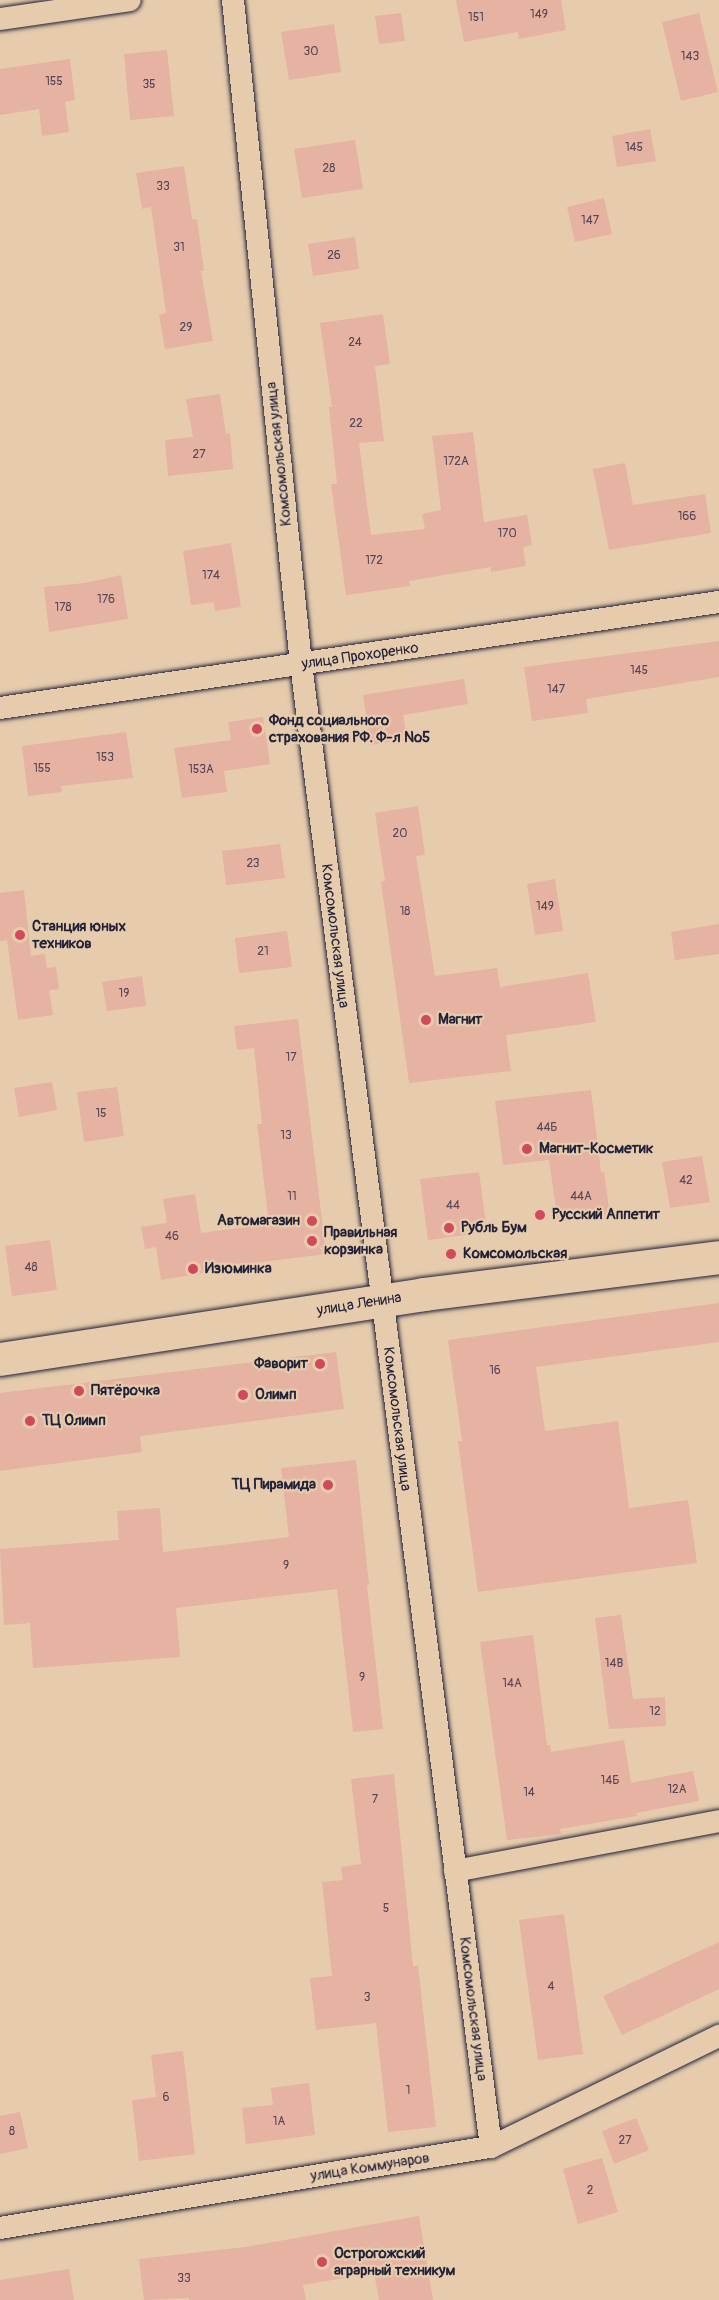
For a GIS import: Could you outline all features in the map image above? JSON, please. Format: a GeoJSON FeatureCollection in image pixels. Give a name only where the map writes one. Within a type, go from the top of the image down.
{"type":"FeatureCollection","features":[{"type":"Feature","properties":{"kind":"main road","name":"улица Ленина"},"geometry":{"type":"LineString","coordinates":[[0,1359],[382,1300],[719,1257]]}},
{"type":"Feature","properties":{"kind":"street"},"geometry":{"type":"LineString","coordinates":[[0,19],[130,0]]}},
{"type":"Feature","properties":{"kind":"street","name":"Комсомольская улица"},"geometry":{"type":"LineString","coordinates":[[233,0],[301,664],[491,2147]]}},
{"type":"Feature","properties":{"kind":"street","name":"улица Прохоренко"},"geometry":{"type":"LineString","coordinates":[[0,708],[719,602]]}},
{"type":"Feature","properties":{"kind":"street"},"geometry":{"type":"LineString","coordinates":[[455,1871],[719,1821]]}},
{"type":"Feature","properties":{"kind":"street","name":"улица Коммунаров"},"geometry":{"type":"LineString","coordinates":[[0,2228],[491,2147],[719,2036]]}},
{"type":"Feature","properties":{"kind":"building"},"geometry":{"type":"Polygon","coordinates":[[[456,0],[561,0],[566,30],[519,39],[518,32],[464,42],[456,0]]]}},
{"type":"Feature","properties":{"kind":"building"},"geometry":{"type":"Polygon","coordinates":[[[401,13],[405,41],[379,44],[375,16],[401,13]]]}},
{"type":"Feature","properties":{"kind":"building"},"geometry":{"type":"Polygon","coordinates":[[[699,13],[718,92],[681,101],[662,22],[699,13]]]}},
{"type":"Feature","properties":{"kind":"building"},"geometry":{"type":"Polygon","coordinates":[[[334,24],[341,72],[289,80],[281,32],[334,24]]]}},
{"type":"Feature","properties":{"kind":"building"},"geometry":{"type":"Polygon","coordinates":[[[167,50],[174,116],[130,120],[124,54],[167,50]]]}},
{"type":"Feature","properties":{"kind":"building"},"geometry":{"type":"Polygon","coordinates":[[[70,59],[75,100],[65,102],[69,132],[42,136],[39,109],[0,115],[0,69],[70,59]]]}},
{"type":"Feature","properties":{"kind":"building"},"geometry":{"type":"Polygon","coordinates":[[[650,129],[656,161],[617,167],[612,136],[650,129]]]}},
{"type":"Feature","properties":{"kind":"building"},"geometry":{"type":"Polygon","coordinates":[[[355,140],[363,189],[302,198],[294,149],[355,140]]]}},
{"type":"Feature","properties":{"kind":"building"},"geometry":{"type":"Polygon","coordinates":[[[184,166],[192,219],[197,219],[204,271],[201,271],[213,341],[165,349],[159,315],[166,313],[151,207],[142,209],[136,173],[184,166]]]}},
{"type":"Feature","properties":{"kind":"building"},"geometry":{"type":"Polygon","coordinates":[[[604,198],[612,234],[575,242],[567,207],[604,198]]]}},
{"type":"Feature","properties":{"kind":"building"},"geometry":{"type":"Polygon","coordinates":[[[355,237],[359,269],[313,276],[308,244],[355,237]]]}},
{"type":"Feature","properties":{"kind":"building"},"geometry":{"type":"Polygon","coordinates":[[[383,314],[390,364],[375,366],[384,441],[359,443],[371,535],[425,529],[422,514],[441,510],[432,436],[473,432],[484,522],[527,515],[532,545],[523,547],[526,566],[491,572],[491,567],[409,581],[410,586],[346,595],[331,484],[337,484],[329,407],[332,407],[320,323],[383,314]]]}},
{"type":"Feature","properties":{"kind":"building"},"geometry":{"type":"Polygon","coordinates":[[[220,394],[226,434],[230,433],[233,469],[168,476],[165,440],[193,437],[186,399],[220,394]]]}},
{"type":"Feature","properties":{"kind":"building"},"geometry":{"type":"Polygon","coordinates":[[[625,463],[633,505],[705,494],[711,533],[609,550],[593,469],[625,463]]]}},
{"type":"Feature","properties":{"kind":"building"},"geometry":{"type":"Polygon","coordinates":[[[231,543],[241,607],[215,611],[214,602],[191,605],[183,551],[231,543]]]}},
{"type":"Feature","properties":{"kind":"building"},"geometry":{"type":"Polygon","coordinates":[[[121,575],[128,619],[49,632],[44,587],[85,583],[121,575]]]}},
{"type":"Feature","properties":{"kind":"building"},"geometry":{"type":"Polygon","coordinates":[[[719,641],[719,677],[586,699],[588,713],[532,721],[524,667],[719,641]]]}},
{"type":"Feature","properties":{"kind":"building"},"geometry":{"type":"Polygon","coordinates":[[[464,679],[468,704],[403,715],[407,739],[371,745],[363,695],[464,679]]]}},
{"type":"Feature","properties":{"kind":"building"},"geometry":{"type":"Polygon","coordinates":[[[263,717],[270,764],[224,771],[227,792],[182,798],[174,748],[231,740],[228,722],[263,717]]]}},
{"type":"Feature","properties":{"kind":"building"},"geometry":{"type":"Polygon","coordinates":[[[126,732],[133,778],[61,786],[62,792],[28,796],[22,746],[126,732]]]}},
{"type":"Feature","properties":{"kind":"building"},"geometry":{"type":"Polygon","coordinates":[[[418,806],[425,855],[416,856],[435,976],[497,968],[500,987],[588,973],[596,1022],[506,1035],[511,1071],[409,1083],[381,882],[385,881],[375,813],[418,806]]]}},
{"type":"Feature","properties":{"kind":"building"},"geometry":{"type":"Polygon","coordinates":[[[280,844],[285,878],[226,885],[222,851],[280,844]]]}},
{"type":"Feature","properties":{"kind":"building"},"geometry":{"type":"Polygon","coordinates":[[[555,879],[563,931],[535,935],[527,884],[555,879]]]}},
{"type":"Feature","properties":{"kind":"building"},"geometry":{"type":"Polygon","coordinates":[[[24,890],[31,956],[45,954],[47,968],[56,967],[59,989],[49,990],[53,1015],[18,1020],[7,940],[0,941],[0,893],[24,890]]]}},
{"type":"Feature","properties":{"kind":"building"},"geometry":{"type":"Polygon","coordinates":[[[719,924],[719,954],[675,960],[671,932],[719,924]]]}},
{"type":"Feature","properties":{"kind":"building"},"geometry":{"type":"Polygon","coordinates":[[[287,931],[292,967],[239,973],[235,938],[287,931]]]}},
{"type":"Feature","properties":{"kind":"building"},"geometry":{"type":"Polygon","coordinates":[[[142,976],[146,1006],[107,1011],[102,982],[142,976]]]}},
{"type":"Feature","properties":{"kind":"building"},"geometry":{"type":"Polygon","coordinates":[[[298,1019],[326,1254],[207,1269],[208,1272],[161,1280],[156,1247],[145,1249],[141,1227],[167,1223],[163,1199],[195,1194],[201,1233],[269,1224],[257,1124],[262,1124],[254,1048],[237,1050],[234,1026],[298,1019]]]}},
{"type":"Feature","properties":{"kind":"building"},"geometry":{"type":"Polygon","coordinates":[[[52,1082],[57,1110],[19,1117],[14,1088],[52,1082]]]}},
{"type":"Feature","properties":{"kind":"building"},"geometry":{"type":"Polygon","coordinates":[[[117,1087],[124,1136],[84,1142],[77,1092],[117,1087]]]}},
{"type":"Feature","properties":{"kind":"building"},"geometry":{"type":"Polygon","coordinates":[[[591,1090],[601,1172],[604,1172],[610,1215],[558,1222],[549,1160],[503,1165],[495,1101],[591,1090]]]}},
{"type":"Feature","properties":{"kind":"building"},"geometry":{"type":"Polygon","coordinates":[[[702,1156],[710,1202],[670,1208],[662,1162],[702,1156]]]}},
{"type":"Feature","properties":{"kind":"building"},"geometry":{"type":"Polygon","coordinates":[[[479,1172],[487,1232],[428,1240],[420,1179],[479,1172]]]}},
{"type":"Feature","properties":{"kind":"building"},"geometry":{"type":"Polygon","coordinates":[[[50,1240],[57,1290],[12,1296],[5,1246],[50,1240]]]}},
{"type":"Feature","properties":{"kind":"building"},"geometry":{"type":"Polygon","coordinates":[[[719,1303],[719,1342],[536,1367],[545,1431],[618,1421],[629,1508],[688,1500],[697,1563],[478,1592],[458,1441],[462,1441],[448,1340],[719,1303]]]}},
{"type":"Feature","properties":{"kind":"building"},"geometry":{"type":"Polygon","coordinates":[[[336,1352],[344,1409],[140,1436],[142,1452],[0,1471],[0,1393],[336,1352]]]}},
{"type":"Feature","properties":{"kind":"building"},"geometry":{"type":"Polygon","coordinates":[[[356,1460],[383,1729],[353,1732],[337,1589],[176,1608],[180,1657],[33,1668],[30,1623],[4,1625],[0,1549],[119,1540],[117,1511],[160,1508],[163,1552],[289,1537],[281,1468],[356,1460]]]}},
{"type":"Feature","properties":{"kind":"building"},"geometry":{"type":"Polygon","coordinates":[[[621,1615],[633,1699],[665,1697],[666,1726],[609,1729],[595,1618],[621,1615]]]}},
{"type":"Feature","properties":{"kind":"building"},"geometry":{"type":"Polygon","coordinates":[[[533,1635],[547,1745],[550,1745],[551,1752],[624,1740],[631,1783],[693,1771],[699,1801],[636,1813],[637,1816],[560,1829],[561,1834],[507,1840],[480,1642],[533,1635]]]}},
{"type":"Feature","properties":{"kind":"building"},"geometry":{"type":"Polygon","coordinates":[[[394,1774],[413,1966],[418,1966],[436,2127],[388,2132],[376,2023],[316,2030],[310,1978],[332,1976],[322,1882],[343,1880],[341,1867],[361,1864],[351,1779],[394,1774]]]}},
{"type":"Feature","properties":{"kind":"building"},"geometry":{"type":"Polygon","coordinates":[[[564,1914],[583,2054],[538,2060],[519,1920],[564,1914]]]}},
{"type":"Feature","properties":{"kind":"building"},"geometry":{"type":"Polygon","coordinates":[[[719,1942],[719,1989],[622,2035],[603,1996],[719,1942]]]}},
{"type":"Feature","properties":{"kind":"building"},"geometry":{"type":"Polygon","coordinates":[[[183,2051],[195,2154],[139,2161],[132,2100],[156,2097],[151,2055],[183,2051]]]}},
{"type":"Feature","properties":{"kind":"building"},"geometry":{"type":"Polygon","coordinates":[[[309,2083],[315,2135],[246,2144],[242,2108],[273,2105],[271,2088],[309,2083]]]}},
{"type":"Feature","properties":{"kind":"building"},"geometry":{"type":"Polygon","coordinates":[[[20,2112],[28,2148],[0,2154],[0,2116],[20,2112]]]}},
{"type":"Feature","properties":{"kind":"building"},"geometry":{"type":"Polygon","coordinates":[[[636,2118],[649,2150],[614,2164],[602,2131],[636,2118]]]}},
{"type":"Feature","properties":{"kind":"building"},"geometry":{"type":"Polygon","coordinates":[[[602,2158],[618,2212],[578,2224],[563,2169],[602,2158]]]}},
{"type":"Feature","properties":{"kind":"building"},"geometry":{"type":"Polygon","coordinates":[[[419,2216],[433,2300],[379,2300],[374,2273],[303,2285],[306,2300],[189,2300],[189,2298],[144,2300],[139,2259],[245,2247],[419,2216]]]}},
{"type":"Feature","properties":{"kind":"building"},"geometry":{"type":"Polygon","coordinates":[[[69,2269],[74,2300],[0,2300],[0,2280],[69,2269]]]}},
{"type":"Feature","properties":{"kind":"place","name":"Фонд социального страхования РФ. Ф-л №5"},"geometry":{"type":"Point","coordinates":[257,729]}},
{"type":"Feature","properties":{"kind":"place","name":"Станция юных техников"},"geometry":{"type":"Point","coordinates":[20,935]}},
{"type":"Feature","properties":{"kind":"place","name":"Магнит"},"geometry":{"type":"Point","coordinates":[426,1020]}},
{"type":"Feature","properties":{"kind":"place","name":"Магнит-Косметик"},"geometry":{"type":"Point","coordinates":[527,1149]}},
{"type":"Feature","properties":{"kind":"place","name":"Русский Аппетит"},"geometry":{"type":"Point","coordinates":[540,1215]}},
{"type":"Feature","properties":{"kind":"place","name":"Автомагазин"},"geometry":{"type":"Point","coordinates":[312,1221]}},
{"type":"Feature","properties":{"kind":"place","name":"Рубль Бум"},"geometry":{"type":"Point","coordinates":[449,1228]}},
{"type":"Feature","properties":{"kind":"place","name":"Правильная корзинка"},"geometry":{"type":"Point","coordinates":[312,1241]}},
{"type":"Feature","properties":{"kind":"place","name":"Комсомольская"},"geometry":{"type":"Point","coordinates":[451,1254]}},
{"type":"Feature","properties":{"kind":"place","name":"Изюминка"},"geometry":{"type":"Point","coordinates":[193,1269]}},
{"type":"Feature","properties":{"kind":"place","name":"Фаворит"},"geometry":{"type":"Point","coordinates":[320,1364]}},
{"type":"Feature","properties":{"kind":"place","name":"Пятёрочка"},"geometry":{"type":"Point","coordinates":[79,1391]}},
{"type":"Feature","properties":{"kind":"place","name":"Олимп"},"geometry":{"type":"Point","coordinates":[243,1395]}},
{"type":"Feature","properties":{"kind":"place","name":"ТЦ Олимп"},"geometry":{"type":"Point","coordinates":[30,1421]}},
{"type":"Feature","properties":{"kind":"place","name":"ТЦ Пирамида"},"geometry":{"type":"Point","coordinates":[328,1485]}},
{"type":"Feature","properties":{"kind":"place","name":"Острогожский аграрный техникум"},"geometry":{"type":"Point","coordinates":[322,2262]}}]}
